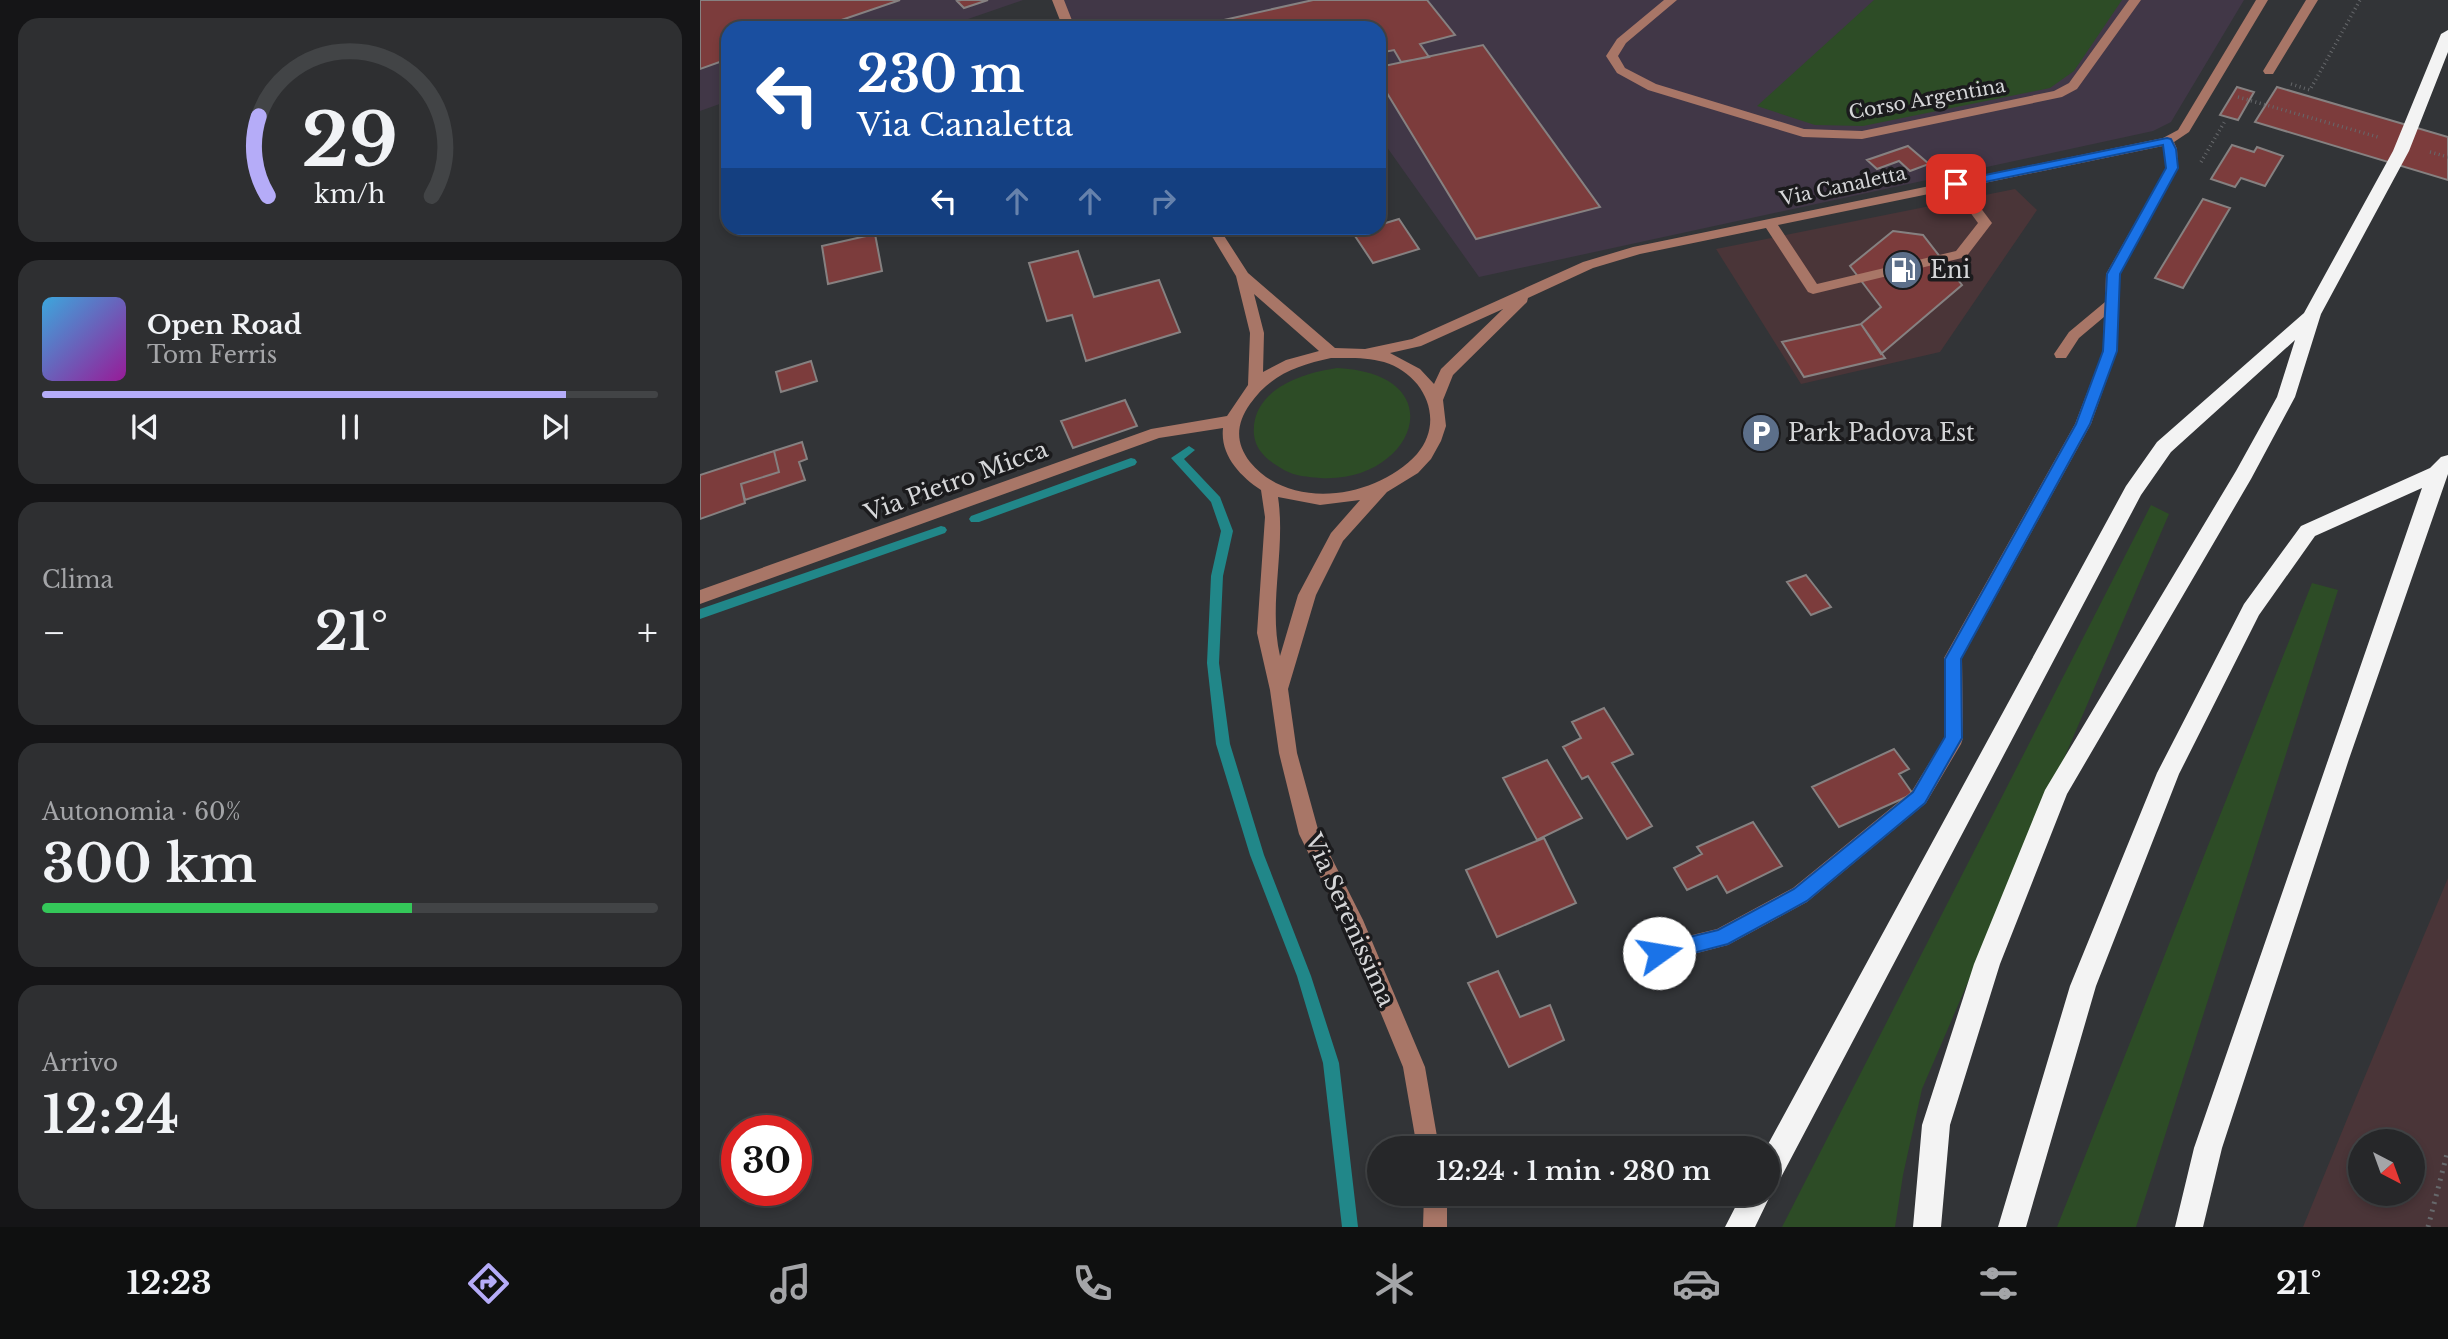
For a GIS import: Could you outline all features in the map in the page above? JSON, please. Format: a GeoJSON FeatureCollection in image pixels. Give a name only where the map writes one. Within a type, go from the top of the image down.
{"type":"FeatureCollection","features":[{"type":"Feature","properties":{"kind":"highway"},"geometry":{"type":"LineString","coordinates":[[1927,1227],[1936,1125],[1987,964],[2057,790],[2237,486],[2286,397],[2312,314],[2404,144],[2448,34]]}},
{"type":"Feature","properties":{"kind":"highway"},"geometry":{"type":"LineString","coordinates":[[1780,1150],[2013,710],[2133,491],[2164,447],[2312,314]]}},
{"type":"Feature","properties":{"kind":"highway"},"geometry":{"type":"LineString","coordinates":[[2012,1227],[2083,986],[2168,773],[2251,610],[2308,531],[2443,467]]}},
{"type":"Feature","properties":{"kind":"highway"},"geometry":{"type":"LineString","coordinates":[[2189,1227],[2208,1148],[2337,759],[2443,467]]}},
{"type":"Feature","properties":{"kind":"highway"},"geometry":{"type":"LineString","coordinates":[[1739,1227],[1750,1206]]}},
{"type":"Feature","properties":{"kind":"street"},"geometry":{"type":"LineString","coordinates":[[1058,0],[1066,21]]}},
{"type":"Feature","properties":{"kind":"street","name":"Corso Argentina"},"geometry":{"type":"LineString","coordinates":[[1671,0],[1621,41],[1612,57],[1621,70],[1652,87],[1803,133],[1862,135],[2058,94],[2073,86],[2135,0]]}},
{"type":"Feature","properties":{"kind":"street"},"geometry":{"type":"LineString","coordinates":[[1659,953],[1721,938],[1800,895],[1919,797],[1954,738],[1953,659],[2083,424],[2110,351],[2113,274],[2172,168],[2171,149],[2167,141],[2183,132],[2262,0]]}},
{"type":"Feature","properties":{"kind":"street"},"geometry":{"type":"LineString","coordinates":[[2269,71],[2312,0]]}},
{"type":"Feature","properties":{"kind":"street","name":"Via Canaletta"},"geometry":{"type":"LineString","coordinates":[[1367,353],[1416,343],[1588,265],[1638,250],[2167,141]]}},
{"type":"Feature","properties":{"kind":"street"},"geometry":{"type":"LineString","coordinates":[[1770,223],[1813,289],[1961,254],[1985,223],[1956,184]]}},
{"type":"Feature","properties":{"kind":"street"},"geometry":{"type":"LineString","coordinates":[[1217,235],[1243,276],[1331,352]]}},
{"type":"Feature","properties":{"kind":"street"},"geometry":{"type":"LineString","coordinates":[[1243,276],[1257,333],[1255,384]]}},
{"type":"Feature","properties":{"kind":"street","name":"Via Canaletta"},"geometry":{"type":"LineString","coordinates":[[1437,398],[1446,373],[1532,289]]}},
{"type":"Feature","properties":{"kind":"street"},"geometry":{"type":"LineString","coordinates":[[2062,354],[2074,335],[2112,303]]}},
{"type":"Feature","properties":{"kind":"street"},"geometry":{"type":"LineString","coordinates":[[1231,421],[1255,384],[1277,369],[1331,352],[1367,353],[1398,361],[1422,377],[1437,398]]}},
{"type":"Feature","properties":{"kind":"street","name":"Via Serenissima"},"geometry":{"type":"LineString","coordinates":[[1231,421],[1231,447],[1244,470],[1269,488],[1294,496],[1323,499],[1353,496],[1381,488],[1411,470],[1432,447],[1441,422],[1437,398]]}},
{"type":"Feature","properties":{"kind":"street","name":"Via Pietro Micca"},"geometry":{"type":"LineString","coordinates":[[700,597],[1157,433],[1231,421]]}},
{"type":"Feature","properties":{"kind":"street","name":"Via Serenissima"},"geometry":{"type":"LineString","coordinates":[[1269,488],[1273,517],[1266,633],[1279,690],[1288,753],[1309,834],[1356,928],[1414,1067],[1426,1136]]}},
{"type":"Feature","properties":{"kind":"street","name":"Via Serenissima"},"geometry":{"type":"LineString","coordinates":[[1279,690],[1307,594],[1337,537],[1381,488]]}},
{"type":"Feature","properties":{"kind":"street"},"geometry":{"type":"LineString","coordinates":[[1435,1227],[1436,1206]]}},
{"type":"Feature","properties":{"kind":"path"},"geometry":{"type":"LineString","coordinates":[[2238,97],[2448,157]]}},
{"type":"Feature","properties":{"kind":"path"},"geometry":{"type":"LineString","coordinates":[[2428,1227],[2448,1150]]}},
{"type":"Feature","properties":{"kind":"shaded area"},"geometry":{"type":"Polygon","coordinates":[[[700,0],[1023,0],[962,21],[721,21],[721,104],[700,111],[700,0]]]}},
{"type":"Feature","properties":{"kind":"shaded area"},"geometry":{"type":"Polygon","coordinates":[[[1056,0],[2244,0],[2171,122],[2153,131],[1479,277],[1386,146],[1386,21],[1069,21],[1056,0]]]}},
{"type":"Feature","properties":{"kind":"shaded area"},"geometry":{"type":"Polygon","coordinates":[[[2015,189],[2037,210],[1940,352],[1801,384],[1716,249],[2015,189]]]}},
{"type":"Feature","properties":{"kind":"shaded area"},"geometry":{"type":"Polygon","coordinates":[[[2448,878],[2448,1227],[2303,1227],[2350,1112],[2448,878]]]}},
{"type":"Feature","properties":{"kind":"green space"},"geometry":{"type":"Polygon","coordinates":[[[1874,0],[2122,0],[2074,71],[2050,88],[1863,126],[1815,125],[1757,106],[1874,0]]]}},
{"type":"Feature","properties":{"kind":"green space"},"geometry":{"type":"Polygon","coordinates":[[[1337,368],[1375,375],[1398,389],[1409,407],[1409,427],[1398,447],[1379,464],[1353,475],[1320,478],[1284,470],[1264,456],[1255,441],[1255,419],[1260,406],[1281,386],[1309,374],[1337,368]]]}},
{"type":"Feature","properties":{"kind":"green space"},"geometry":{"type":"Polygon","coordinates":[[[2151,505],[2169,514],[1922,1089],[1903,1175],[1895,1227],[1782,1227],[2151,505]]]}},
{"type":"Feature","properties":{"kind":"green space"},"geometry":{"type":"Polygon","coordinates":[[[2312,583],[2338,590],[2136,1227],[2057,1227],[2312,583]]]}},
{"type":"Feature","properties":{"kind":"building"},"geometry":{"type":"Polygon","coordinates":[[[700,0],[900,0],[838,21],[721,21],[721,62],[700,69],[700,0]]]}},
{"type":"Feature","properties":{"kind":"building"},"geometry":{"type":"Polygon","coordinates":[[[988,0],[964,8],[957,1],[988,0]]]}},
{"type":"Feature","properties":{"kind":"building"},"geometry":{"type":"Polygon","coordinates":[[[1313,0],[1427,0],[1455,35],[1420,44],[1429,57],[1401,62],[1394,50],[1386,52],[1386,21],[1219,21],[1313,0]]]}},
{"type":"Feature","properties":{"kind":"building"},"geometry":{"type":"Polygon","coordinates":[[[1483,45],[1600,207],[1476,239],[1386,91],[1386,66],[1483,45]]]}},
{"type":"Feature","properties":{"kind":"building"},"geometry":{"type":"Polygon","coordinates":[[[2237,87],[2254,92],[2238,120],[2220,115],[2237,87]]]}},
{"type":"Feature","properties":{"kind":"building"},"geometry":{"type":"Polygon","coordinates":[[[2277,87],[2448,137],[2448,180],[2255,122],[2277,87]]]}},
{"type":"Feature","properties":{"kind":"building"},"geometry":{"type":"Polygon","coordinates":[[[2232,145],[2254,152],[2257,147],[2283,156],[2265,186],[2241,178],[2235,187],[2211,179],[2232,145]]]}},
{"type":"Feature","properties":{"kind":"building"},"geometry":{"type":"Polygon","coordinates":[[[1908,146],[1929,164],[1910,171],[1899,161],[1877,169],[1867,160],[1908,146]]]}},
{"type":"Feature","properties":{"kind":"building"},"geometry":{"type":"Polygon","coordinates":[[[2203,199],[2230,208],[2183,288],[2155,278],[2203,199]]]}},
{"type":"Feature","properties":{"kind":"building"},"geometry":{"type":"Polygon","coordinates":[[[1399,219],[1419,249],[1373,263],[1354,235],[1386,235],[1386,223],[1399,219]]]}},
{"type":"Feature","properties":{"kind":"building"},"geometry":{"type":"Polygon","coordinates":[[[1893,231],[1923,235],[1962,285],[1881,354],[1861,324],[1881,307],[1850,266],[1893,231]]]}},
{"type":"Feature","properties":{"kind":"building"},"geometry":{"type":"Polygon","coordinates":[[[875,235],[882,271],[828,284],[822,246],[875,235]]]}},
{"type":"Feature","properties":{"kind":"building"},"geometry":{"type":"Polygon","coordinates":[[[1078,251],[1094,297],[1159,280],[1180,332],[1086,361],[1072,315],[1047,321],[1029,263],[1078,251]]]}},
{"type":"Feature","properties":{"kind":"building"},"geometry":{"type":"Polygon","coordinates":[[[1861,324],[1885,358],[1804,377],[1782,342],[1861,324]]]}},
{"type":"Feature","properties":{"kind":"building"},"geometry":{"type":"Polygon","coordinates":[[[811,361],[817,381],[781,392],[776,372],[811,361]]]}},
{"type":"Feature","properties":{"kind":"building"},"geometry":{"type":"Polygon","coordinates":[[[1125,400],[1137,426],[1073,448],[1061,421],[1125,400]]]}},
{"type":"Feature","properties":{"kind":"building"},"geometry":{"type":"Polygon","coordinates":[[[802,442],[807,459],[799,462],[805,480],[745,500],[741,484],[779,472],[774,451],[802,442]]]}},
{"type":"Feature","properties":{"kind":"building"},"geometry":{"type":"Polygon","coordinates":[[[774,451],[779,472],[741,484],[745,503],[700,519],[700,475],[774,451]]]}},
{"type":"Feature","properties":{"kind":"building"},"geometry":{"type":"Polygon","coordinates":[[[1806,575],[1831,607],[1811,615],[1787,582],[1806,575]]]}},
{"type":"Feature","properties":{"kind":"building"},"geometry":{"type":"Polygon","coordinates":[[[1604,708],[1633,754],[1612,763],[1652,826],[1627,839],[1588,776],[1582,779],[1563,747],[1581,738],[1572,722],[1604,708]]]}},
{"type":"Feature","properties":{"kind":"building"},"geometry":{"type":"Polygon","coordinates":[[[1894,749],[1909,769],[1899,774],[1913,794],[1839,827],[1812,787],[1894,749]]]}},
{"type":"Feature","properties":{"kind":"building"},"geometry":{"type":"Polygon","coordinates":[[[1547,760],[1582,818],[1537,840],[1503,778],[1547,760]]]}},
{"type":"Feature","properties":{"kind":"building"},"geometry":{"type":"Polygon","coordinates":[[[1753,822],[1782,866],[1727,893],[1717,876],[1687,890],[1674,868],[1702,854],[1697,847],[1753,822]]]}},
{"type":"Feature","properties":{"kind":"building"},"geometry":{"type":"Polygon","coordinates":[[[1544,838],[1576,903],[1497,937],[1466,870],[1544,838]]]}},
{"type":"Feature","properties":{"kind":"building"},"geometry":{"type":"Polygon","coordinates":[[[1498,971],[1520,1017],[1550,1005],[1564,1040],[1509,1067],[1468,983],[1498,971]]]}},
{"type":"Feature","properties":{"kind":"waterway"},"geometry":{"type":"LineString","coordinates":[[1189,450],[1177,458],[1216,500],[1227,531],[1217,576],[1213,663],[1223,744],[1257,855],[1304,976],[1331,1063],[1350,1227]]}},
{"type":"Feature","properties":{"kind":"waterway"},"geometry":{"type":"LineString","coordinates":[[975,519],[1131,462]]}},
{"type":"Feature","properties":{"kind":"waterway"},"geometry":{"type":"LineString","coordinates":[[700,614],[941,530]]}},
{"type":"Feature","properties":{"kind":"place","name":"Eni"},"geometry":{"type":"Point","coordinates":[1903,270]}},
{"type":"Feature","properties":{"kind":"place","name":"Park Padova Est"},"geometry":{"type":"Point","coordinates":[1761,433]}},
{"type":"Feature","properties":{"kind":"route"},"geometry":{"type":"LineString","coordinates":[[1659,953],[1721,938],[1800,895],[1919,797],[1954,738],[1953,659],[2083,424],[2110,351],[2113,274],[2172,168],[2171,149],[2167,141],[1956,184]]}}]}
